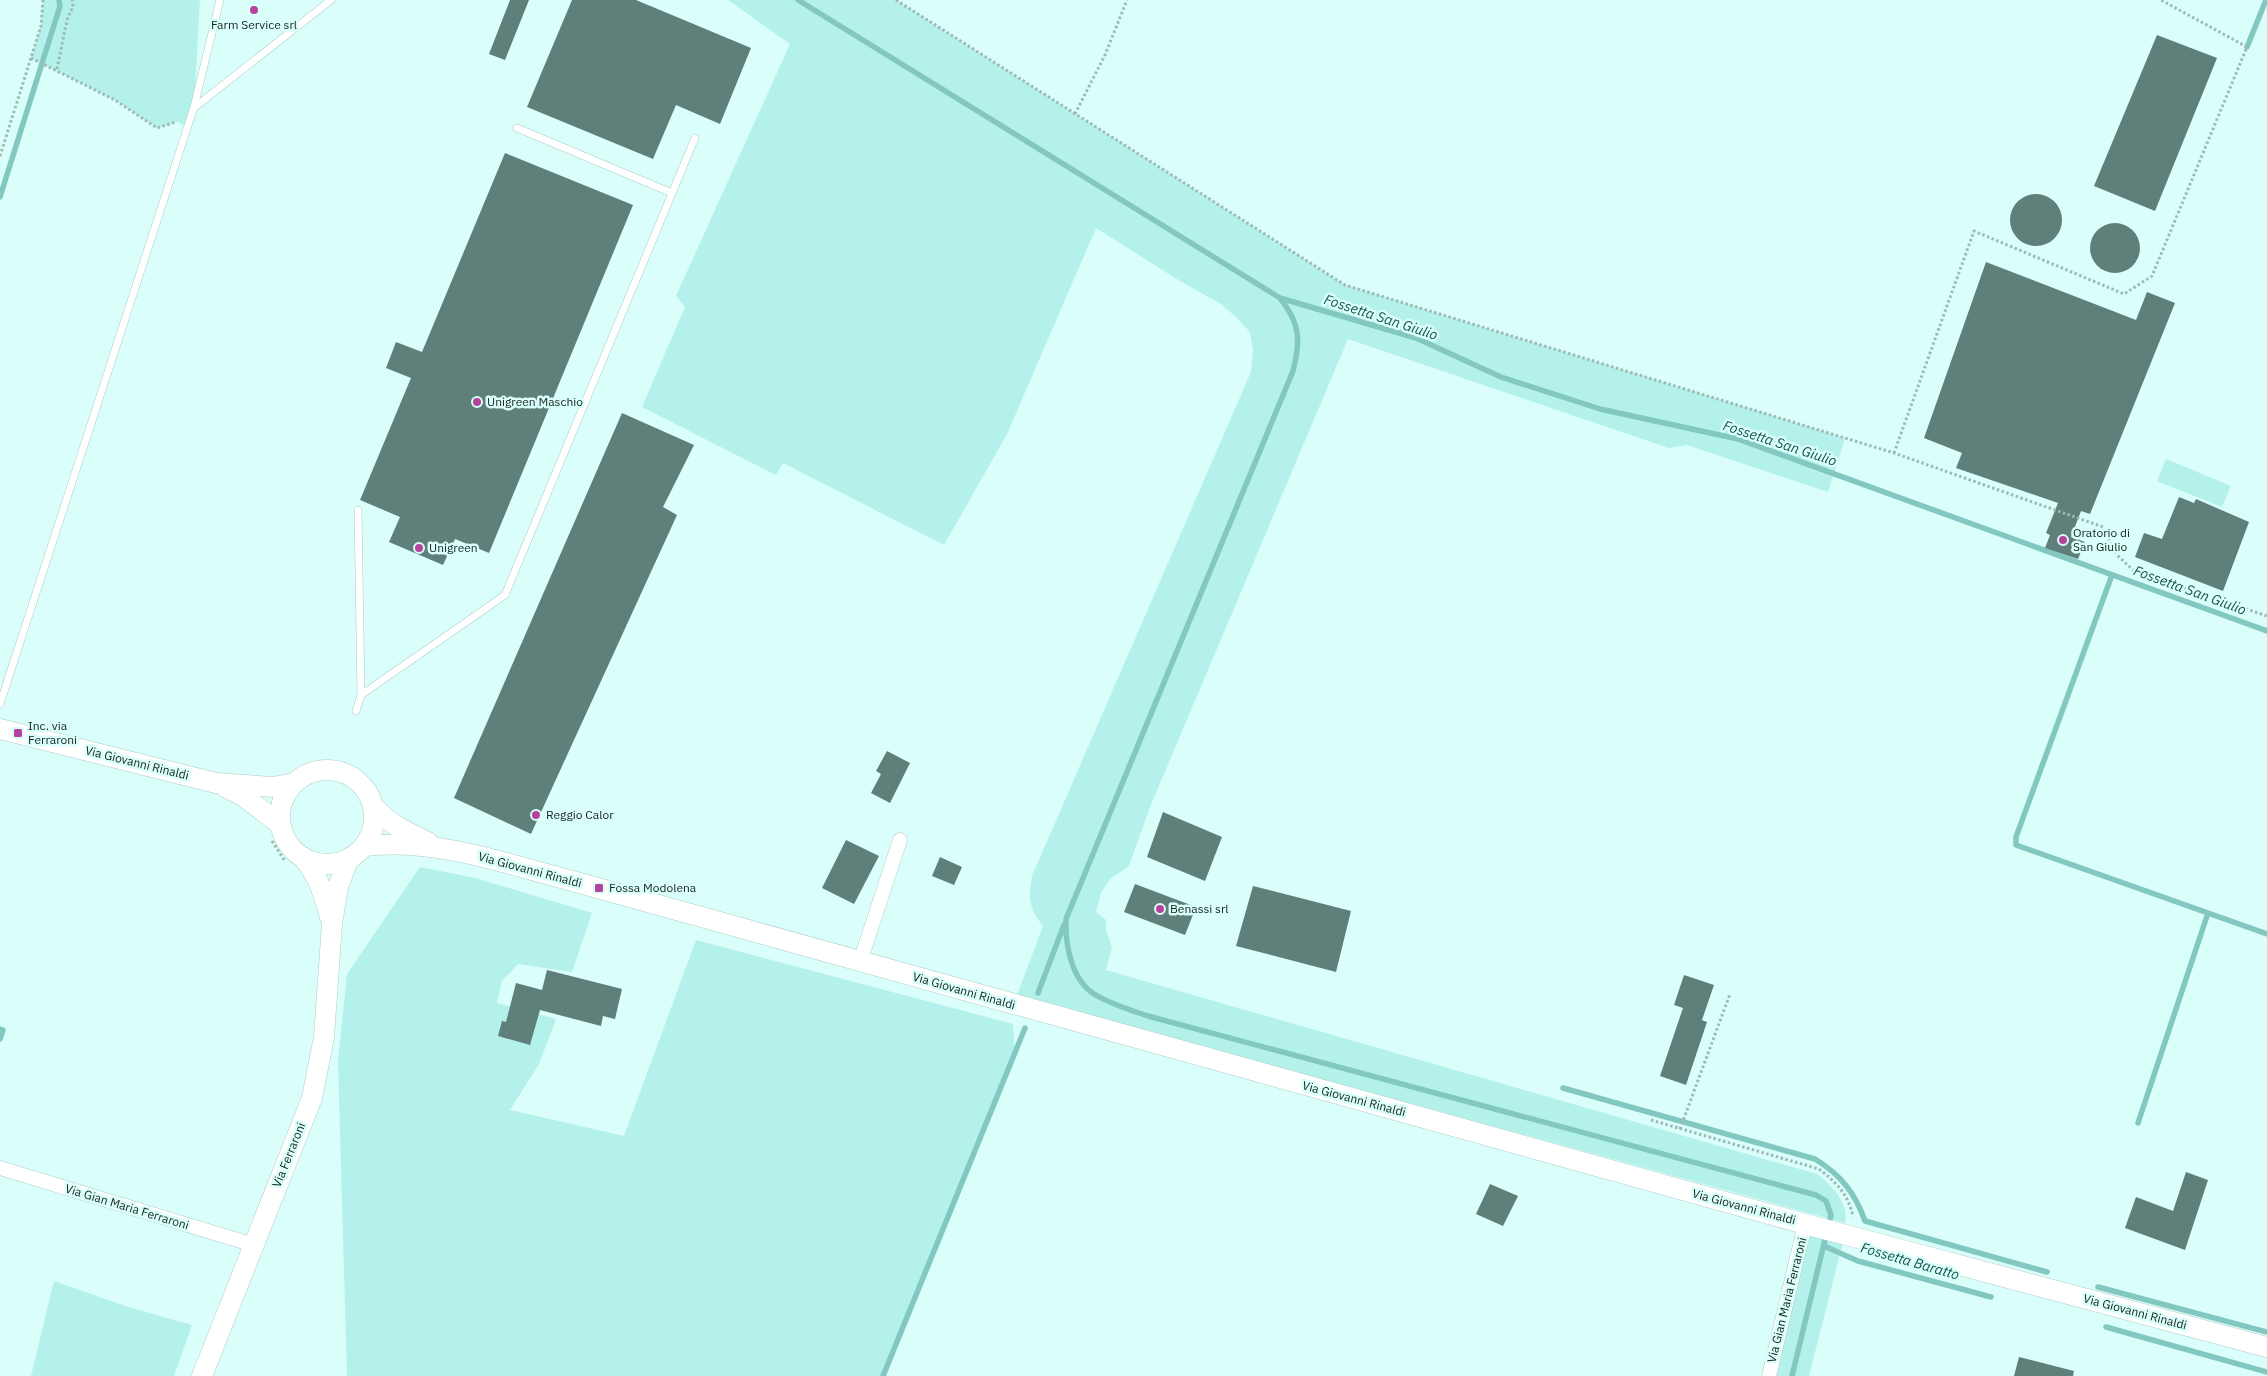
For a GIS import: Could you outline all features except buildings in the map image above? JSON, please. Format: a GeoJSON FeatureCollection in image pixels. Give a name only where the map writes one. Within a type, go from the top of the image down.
{"type":"FeatureCollection","features":[{"type":"Feature","properties":{"kind":"street","name":"Via Giovanni Rinaldi"},"geometry":{"type":"LineString","coordinates":[[0,729],[216,783],[273,787],[295,783]]}},
{"type":"Feature","properties":{"kind":"street"},"geometry":{"type":"LineString","coordinates":[[340,771],[352,777],[365,788],[373,806],[375,817],[365,846],[340,863],[324,864],[296,852],[286,840],[281,824],[280,814],[286,794],[295,783],[312,772],[340,771]]}},
{"type":"Feature","properties":{"kind":"street","name":"Via Giovanni Rinaldi"},"geometry":{"type":"LineString","coordinates":[[216,783],[243,796],[281,824]]}},
{"type":"Feature","properties":{"kind":"street","name":"Via Giovanni Rinaldi"},"geometry":{"type":"LineString","coordinates":[[373,806],[384,818],[400,829],[442,847],[592,886],[1811,1225],[2267,1347]]}},
{"type":"Feature","properties":{"kind":"street"},"geometry":{"type":"LineString","coordinates":[[860,962],[900,840]]}},
{"type":"Feature","properties":{"kind":"street","name":"Via Giovanni Rinaldi"},"geometry":{"type":"LineString","coordinates":[[365,846],[388,844],[442,847]]}},
{"type":"Feature","properties":{"kind":"street","name":"Via Ferraroni"},"geometry":{"type":"LineString","coordinates":[[304,857],[315,872],[322,887],[332,924]]}},
{"type":"Feature","properties":{"kind":"street","name":"Via Ferraroni"},"geometry":{"type":"LineString","coordinates":[[202,1376],[312,1098],[324,1037],[332,924],[338,887],[349,858]]}},
{"type":"Feature","properties":{"kind":"street","name":"Via Gian Maria Ferraroni"},"geometry":{"type":"LineString","coordinates":[[0,1168],[254,1245]]}},
{"type":"Feature","properties":{"kind":"street","name":"Via Gian Maria Ferraroni"},"geometry":{"type":"LineString","coordinates":[[1769,1376],[1811,1225]]}},
{"type":"Feature","properties":{"kind":"lane"},"geometry":{"type":"LineString","coordinates":[[0,704],[194,107],[220,0]]}},
{"type":"Feature","properties":{"kind":"lane"},"geometry":{"type":"LineString","coordinates":[[194,107],[330,0]]}},
{"type":"Feature","properties":{"kind":"lane"},"geometry":{"type":"LineString","coordinates":[[517,128],[672,193]]}},
{"type":"Feature","properties":{"kind":"lane"},"geometry":{"type":"LineString","coordinates":[[361,695],[504,595],[695,138]]}},
{"type":"Feature","properties":{"kind":"lane"},"geometry":{"type":"LineString","coordinates":[[356,712],[361,695],[358,510]]}},
{"type":"Feature","properties":{"kind":"path"},"geometry":{"type":"LineString","coordinates":[[0,156],[41,26],[43,0]]}},
{"type":"Feature","properties":{"kind":"path"},"geometry":{"type":"LineString","coordinates":[[57,69],[67,20],[73,6],[72,0]]}},
{"type":"Feature","properties":{"kind":"path"},"geometry":{"type":"LineString","coordinates":[[896,0],[1345,285],[1894,453],[2103,527],[2117,555],[2134,571],[2267,616]]}},
{"type":"Feature","properties":{"kind":"path"},"geometry":{"type":"LineString","coordinates":[[1075,114],[1105,55],[1127,0]]}},
{"type":"Feature","properties":{"kind":"path"},"geometry":{"type":"LineString","coordinates":[[1894,453],[1974,231],[2124,294],[2152,276],[2247,47],[2161,0]]}},
{"type":"Feature","properties":{"kind":"path"},"geometry":{"type":"LineString","coordinates":[[31,58],[57,69],[116,100],[157,128],[178,122],[188,126]]}},
{"type":"Feature","properties":{"kind":"path"},"geometry":{"type":"LineString","coordinates":[[1680,1128],[1730,994]]}},
{"type":"Feature","properties":{"kind":"path"},"geometry":{"type":"LineString","coordinates":[[1651,1120],[1819,1169],[1836,1182],[1851,1207],[1854,1219],[1846,1234]]}},
{"type":"Feature","properties":{"kind":"shaded area"},"geometry":{"type":"Polygon","coordinates":[[[43,0],[200,0],[194,107],[188,127],[178,122],[157,128],[115,100],[31,58],[41,26],[43,0]]]}},
{"type":"Feature","properties":{"kind":"shaded area"},"geometry":{"type":"Polygon","coordinates":[[[728,0],[896,0],[1345,285],[1845,438],[1828,492],[1687,445],[1669,448],[1348,339],[1150,807],[1129,866],[1110,879],[1101,893],[1096,912],[1106,920],[1106,931],[1112,947],[1106,970],[1817,1174],[1834,1189],[1842,1201],[1846,1215],[1845,1223],[1017,995],[1043,926],[1032,908],[1030,891],[1032,876],[1251,372],[1253,350],[1250,332],[1221,304],[1180,281],[1096,228],[1007,434],[944,545],[783,463],[776,475],[642,407],[685,307],[676,296],[790,44],[728,0]]]}},
{"type":"Feature","properties":{"kind":"shaded area"},"geometry":{"type":"Polygon","coordinates":[[[2166,459],[2231,486],[2222,507],[2157,481],[2166,459]]]}},
{"type":"Feature","properties":{"kind":"shaded area"},"geometry":{"type":"Polygon","coordinates":[[[420,867],[475,878],[592,913],[572,972],[518,964],[502,981],[497,1003],[556,1019],[539,1064],[510,1110],[624,1136],[696,940],[1013,1024],[1015,1055],[883,1376],[347,1376],[338,1061],[347,974],[420,867]]]}},
{"type":"Feature","properties":{"kind":"shaded area"},"geometry":{"type":"Polygon","coordinates":[[[1810,1235],[1843,1242],[1809,1376],[1775,1376],[1810,1235]]]}},
{"type":"Feature","properties":{"kind":"shaded area"},"geometry":{"type":"Polygon","coordinates":[[[54,1281],[128,1307],[192,1325],[174,1376],[31,1376],[54,1281]]]}},
{"type":"Feature","properties":{"kind":"waterway"},"geometry":{"type":"LineString","coordinates":[[0,197],[60,6],[59,0]]}},
{"type":"Feature","properties":{"kind":"waterway"},"geometry":{"type":"LineString","coordinates":[[798,0],[1280,298],[1287,307],[1295,324],[1298,341],[1293,371],[1066,919],[1068,950],[1080,979],[1086,987],[1100,998],[1148,1016],[1816,1195],[1826,1201],[1831,1215],[1792,1376]]}},
{"type":"Feature","properties":{"kind":"waterway"},"geometry":{"type":"LineString","coordinates":[[2247,47],[2266,0]]}},
{"type":"Feature","properties":{"kind":"waterway","name":"Fossetta San Giulio"},"geometry":{"type":"LineString","coordinates":[[1280,298],[1416,338],[1501,377],[1600,409],[1738,439],[2267,631]]}},
{"type":"Feature","properties":{"kind":"waterway"},"geometry":{"type":"LineString","coordinates":[[2112,575],[2016,837],[2016,845],[2267,934]]}},
{"type":"Feature","properties":{"kind":"waterway"},"geometry":{"type":"LineString","coordinates":[[2138,1123],[2208,913]]}},
{"type":"Feature","properties":{"kind":"waterway"},"geometry":{"type":"LineString","coordinates":[[1038,993],[1064,925]]}},
{"type":"Feature","properties":{"kind":"waterway"},"geometry":{"type":"LineString","coordinates":[[883,1376],[1025,1028]]}},
{"type":"Feature","properties":{"kind":"waterway"},"geometry":{"type":"LineString","coordinates":[[0,1029],[3,1030],[0,1039]]}},
{"type":"Feature","properties":{"kind":"waterway"},"geometry":{"type":"LineString","coordinates":[[1563,1088],[1815,1159],[1840,1178],[1852,1193],[1865,1221],[2047,1272]]}},
{"type":"Feature","properties":{"kind":"waterway","name":"Fossetta Baratto"},"geometry":{"type":"LineString","coordinates":[[1824,1246],[1858,1261],[1991,1297]]}},
{"type":"Feature","properties":{"kind":"waterway"},"geometry":{"type":"LineString","coordinates":[[2098,1287],[2267,1332]]}},
{"type":"Feature","properties":{"kind":"waterway","name":"Fossetta Baratto"},"geometry":{"type":"LineString","coordinates":[[2106,1327],[2267,1372]]}},
{"type":"Feature","properties":{"kind":"place","name":"Farm Service srl"},"geometry":{"type":"Point","coordinates":[254,10]}},
{"type":"Feature","properties":{"kind":"place","name":"Unigreen Maschio"},"geometry":{"type":"Point","coordinates":[477,402]}},
{"type":"Feature","properties":{"kind":"place","name":"Oratorio di San Giulio"},"geometry":{"type":"Point","coordinates":[2063,540]}},
{"type":"Feature","properties":{"kind":"place","name":"Unigreen"},"geometry":{"type":"Point","coordinates":[419,548]}},
{"type":"Feature","properties":{"kind":"place","name":"Inc. via Ferraroni"},"geometry":{"type":"Point","coordinates":[18,733]}},
{"type":"Feature","properties":{"kind":"place","name":"Reggio Calor"},"geometry":{"type":"Point","coordinates":[536,815]}},
{"type":"Feature","properties":{"kind":"place","name":"Fossa Modolena"},"geometry":{"type":"Point","coordinates":[599,888]}},
{"type":"Feature","properties":{"kind":"place","name":"Benassi srl"},"geometry":{"type":"Point","coordinates":[1160,909]}}]}
